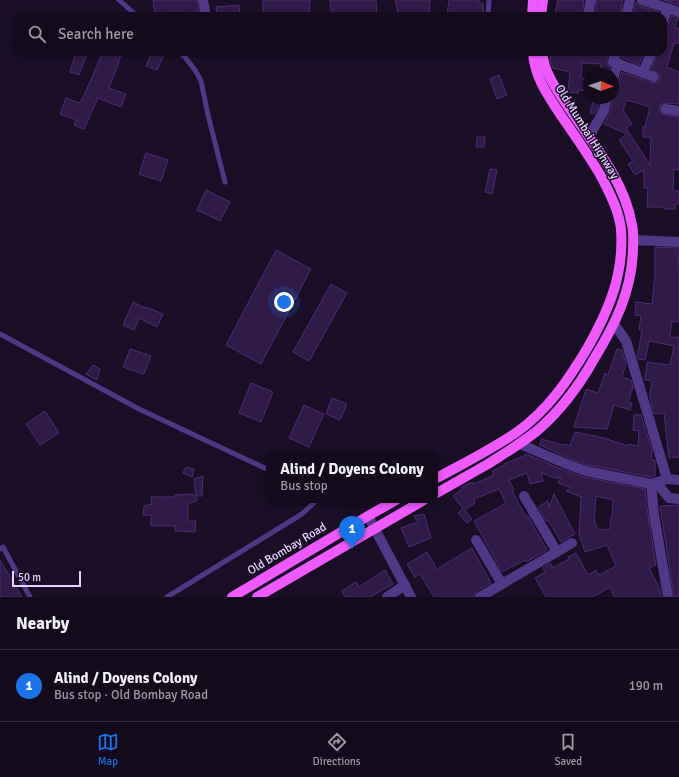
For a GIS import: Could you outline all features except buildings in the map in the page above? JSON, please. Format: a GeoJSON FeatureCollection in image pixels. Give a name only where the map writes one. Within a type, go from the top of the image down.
{"type":"FeatureCollection","features":[{"type":"Feature","properties":{"kind":"main road"},"geometry":{"type":"LineString","coordinates":[[532,12],[533,0]]}},
{"type":"Feature","properties":{"kind":"main road"},"geometry":{"type":"LineString","coordinates":[[542,12],[543,0]]}},
{"type":"Feature","properties":{"kind":"main road","name":"Old Mumbai Highway"},"geometry":{"type":"LineString","coordinates":[[438,477],[517,432],[546,407],[576,368],[603,319],[613,294],[618,275],[621,256],[620,228],[618,216],[611,196],[601,177],[545,92],[537,75],[534,56]]}},
{"type":"Feature","properties":{"kind":"main road","name":"Old Mumbai Highway"},"geometry":{"type":"LineString","coordinates":[[543,56],[547,71],[555,87],[612,174],[622,192],[629,212],[633,240],[631,277],[614,324]]}},
{"type":"Feature","properties":{"kind":"main road"},"geometry":{"type":"LineString","coordinates":[[438,492],[520,444],[555,414],[586,374],[614,324]]}},
{"type":"Feature","properties":{"kind":"main road","name":"Old Bombay Road"},"geometry":{"type":"LineString","coordinates":[[232,597],[391,503]]}},
{"type":"Feature","properties":{"kind":"main road"},"geometry":{"type":"LineString","coordinates":[[257,597],[419,503]]}},
{"type":"Feature","properties":{"kind":"street"},"geometry":{"type":"LineString","coordinates":[[203,0],[205,12]]}},
{"type":"Feature","properties":{"kind":"street"},"geometry":{"type":"LineString","coordinates":[[589,12],[591,0]]}},
{"type":"Feature","properties":{"kind":"street"},"geometry":{"type":"LineString","coordinates":[[627,12],[630,0]]}},
{"type":"Feature","properties":{"kind":"street"},"geometry":{"type":"LineString","coordinates":[[643,0],[679,12]]}},
{"type":"Feature","properties":{"kind":"street"},"geometry":{"type":"LineString","coordinates":[[666,12],[668,8]]}},
{"type":"Feature","properties":{"kind":"street"},"geometry":{"type":"LineString","coordinates":[[615,56],[613,62],[654,77]]}},
{"type":"Feature","properties":{"kind":"street"},"geometry":{"type":"LineString","coordinates":[[644,73],[650,56]]}},
{"type":"Feature","properties":{"kind":"street"},"geometry":{"type":"LineString","coordinates":[[616,68],[618,63]]}},
{"type":"Feature","properties":{"kind":"street"},"geometry":{"type":"LineString","coordinates":[[589,137],[606,104]]}},
{"type":"Feature","properties":{"kind":"street"},"geometry":{"type":"LineString","coordinates":[[665,109],[679,110]]}},
{"type":"Feature","properties":{"kind":"street"},"geometry":{"type":"LineString","coordinates":[[633,240],[679,242]]}},
{"type":"Feature","properties":{"kind":"street"},"geometry":{"type":"LineString","coordinates":[[614,324],[626,341],[667,479]]}},
{"type":"Feature","properties":{"kind":"street"},"geometry":{"type":"LineString","coordinates":[[520,444],[586,471],[654,484],[667,479],[679,480]]}},
{"type":"Feature","properties":{"kind":"street"},"geometry":{"type":"LineString","coordinates":[[654,484],[669,498],[679,499]]}},
{"type":"Feature","properties":{"kind":"street"},"geometry":{"type":"LineString","coordinates":[[654,484],[654,514],[668,597]]}},
{"type":"Feature","properties":{"kind":"street"},"geometry":{"type":"LineString","coordinates":[[524,496],[557,552]]}},
{"type":"Feature","properties":{"kind":"street"},"geometry":{"type":"LineString","coordinates":[[368,516],[404,585],[412,597]]}},
{"type":"Feature","properties":{"kind":"street"},"geometry":{"type":"LineString","coordinates":[[476,540],[502,584]]}},
{"type":"Feature","properties":{"kind":"street"},"geometry":{"type":"LineString","coordinates":[[480,597],[572,543]]}},
{"type":"Feature","properties":{"kind":"street"},"geometry":{"type":"LineString","coordinates":[[387,597],[404,585]]}},
{"type":"Feature","properties":{"kind":"lane"},"geometry":{"type":"LineString","coordinates":[[119,0],[132,12]]}},
{"type":"Feature","properties":{"kind":"lane"},"geometry":{"type":"LineString","coordinates":[[488,12],[489,0]]}},
{"type":"Feature","properties":{"kind":"lane"},"geometry":{"type":"LineString","coordinates":[[184,56],[195,70],[201,81],[225,182]]}},
{"type":"Feature","properties":{"kind":"lane"},"geometry":{"type":"LineString","coordinates":[[0,334],[139,409],[266,469]]}},
{"type":"Feature","properties":{"kind":"lane"},"geometry":{"type":"LineString","coordinates":[[167,597],[302,514],[314,503]]}},
{"type":"Feature","properties":{"kind":"lane"},"geometry":{"type":"LineString","coordinates":[[0,549],[3,547],[30,597]]}},
{"type":"Feature","properties":{"kind":"place","name":"Alind / Doyens Colony"},"geometry":{"type":"Point","coordinates":[352,549]}}]}
